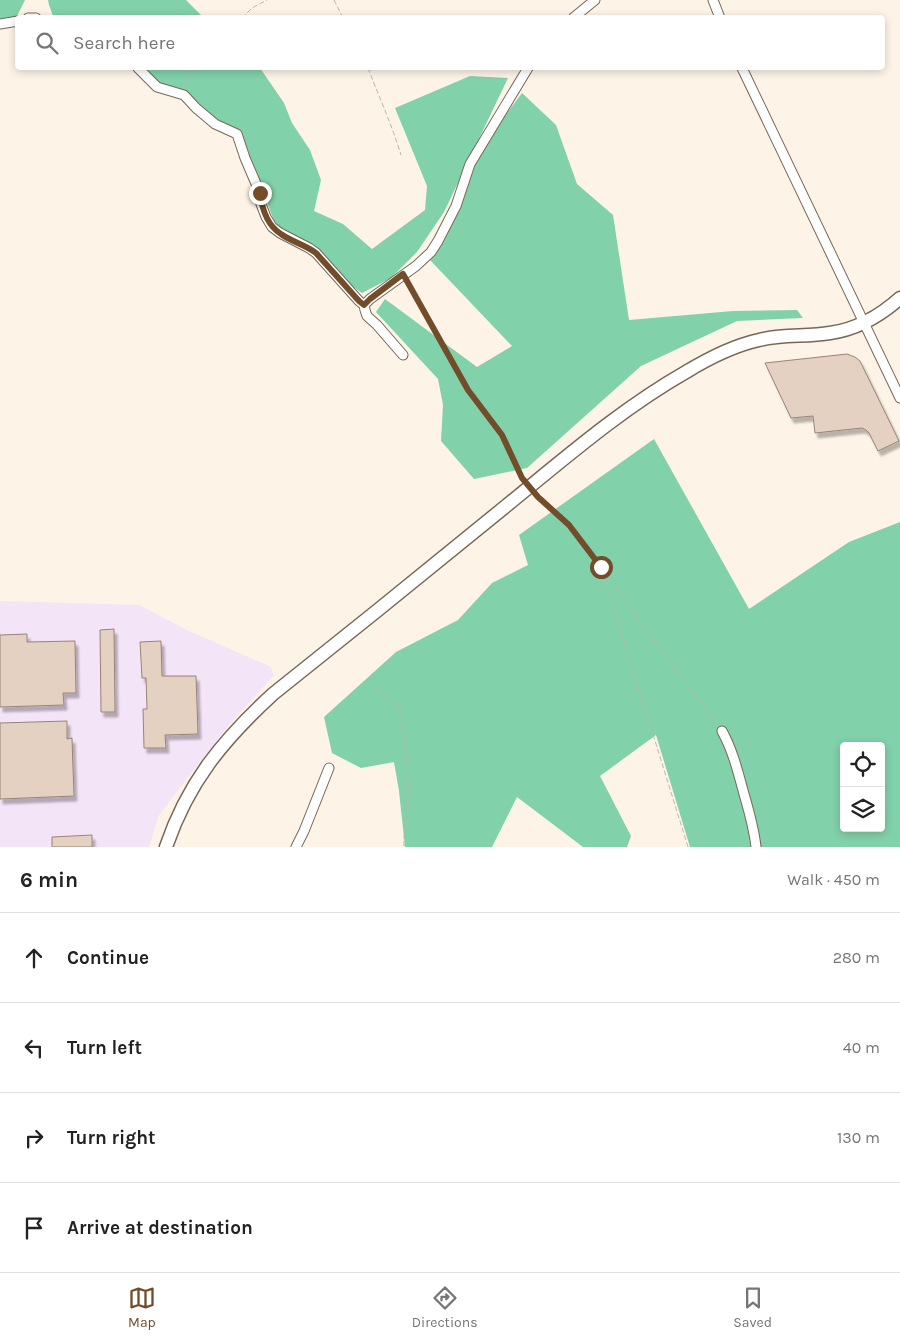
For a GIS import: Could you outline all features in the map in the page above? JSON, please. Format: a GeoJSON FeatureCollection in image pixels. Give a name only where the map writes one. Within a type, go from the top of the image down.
{"type":"FeatureCollection","features":[{"type":"Feature","properties":{"kind":"street"},"geometry":{"type":"LineString","coordinates":[[577,15],[596,0]]}},
{"type":"Feature","properties":{"kind":"street"},"geometry":{"type":"LineString","coordinates":[[713,0],[719,15]]}},
{"type":"Feature","properties":{"kind":"street"},"geometry":{"type":"LineString","coordinates":[[0,24],[15,22]]}},
{"type":"Feature","properties":{"kind":"street"},"geometry":{"type":"LineString","coordinates":[[140,70],[157,87],[184,95],[214,124],[236,134],[244,158],[260,193],[261,204],[266,217],[272,227],[280,234],[316,253],[364,305],[367,316],[382,330],[403,355]]}},
{"type":"Feature","properties":{"kind":"street"},"geometry":{"type":"LineString","coordinates":[[364,305],[424,260],[431,252],[456,206],[470,164],[527,70]]}},
{"type":"Feature","properties":{"kind":"street"},"geometry":{"type":"LineString","coordinates":[[743,70],[900,398]]}},
{"type":"Feature","properties":{"kind":"street"},"geometry":{"type":"LineString","coordinates":[[166,847],[186,798],[201,773],[251,714],[273,694],[597,433],[647,396],[713,356],[736,346],[760,340],[782,336],[830,334],[865,324],[881,314],[900,298]]}},
{"type":"Feature","properties":{"kind":"street"},"geometry":{"type":"LineString","coordinates":[[722,731],[731,747],[735,760],[756,847]]}},
{"type":"Feature","properties":{"kind":"street"},"geometry":{"type":"LineString","coordinates":[[296,847],[329,768]]}},
{"type":"Feature","properties":{"kind":"path"},"geometry":{"type":"LineString","coordinates":[[245,15],[252,8],[267,0]]}},
{"type":"Feature","properties":{"kind":"path"},"geometry":{"type":"LineString","coordinates":[[334,0],[342,15]]}},
{"type":"Feature","properties":{"kind":"path"},"geometry":{"type":"LineString","coordinates":[[172,91],[184,87],[192,70]]}},
{"type":"Feature","properties":{"kind":"path"},"geometry":{"type":"LineString","coordinates":[[369,70],[394,132],[401,155]]}},
{"type":"Feature","properties":{"kind":"path"},"geometry":{"type":"LineString","coordinates":[[403,274],[468,390],[502,435],[522,478],[538,497],[569,525],[722,731]]}},
{"type":"Feature","properties":{"kind":"path"},"geometry":{"type":"LineString","coordinates":[[601,567],[688,847]]}},
{"type":"Feature","properties":{"kind":"path"},"geometry":{"type":"LineString","coordinates":[[370,683],[396,704],[401,715],[408,774],[409,803],[404,847]]}},
{"type":"Feature","properties":{"kind":"shaded area"},"geometry":{"type":"Polygon","coordinates":[[[0,601],[139,605],[189,631],[271,667],[274,675],[223,732],[159,815],[149,847],[0,847],[0,601]]]}},
{"type":"Feature","properties":{"kind":"green space"},"geometry":{"type":"Polygon","coordinates":[[[0,0],[25,0],[18,15],[0,20],[0,0]]]}},
{"type":"Feature","properties":{"kind":"green space"},"geometry":{"type":"Polygon","coordinates":[[[48,0],[186,0],[201,15],[53,15],[48,0]]]}},
{"type":"Feature","properties":{"kind":"green space"},"geometry":{"type":"Polygon","coordinates":[[[146,70],[261,70],[284,103],[292,123],[310,150],[321,180],[314,211],[343,224],[372,249],[425,210],[427,186],[395,108],[470,76],[508,78],[444,212],[417,252],[391,278],[362,293],[346,282],[317,248],[286,233],[274,221],[241,132],[216,120],[187,92],[160,83],[146,70]]]}},
{"type":"Feature","properties":{"kind":"green space"},"geometry":{"type":"Polygon","coordinates":[[[522,93],[556,125],[577,184],[613,215],[629,320],[733,311],[797,310],[803,318],[737,321],[641,366],[527,468],[474,479],[441,441],[443,405],[438,379],[376,312],[385,299],[477,367],[512,346],[430,260],[445,237],[476,163],[507,113],[522,93]]]}},
{"type":"Feature","properties":{"kind":"green space"},"geometry":{"type":"Polygon","coordinates":[[[654,439],[749,609],[849,542],[900,522],[900,847],[690,847],[656,735],[600,776],[631,836],[627,847],[583,847],[517,797],[492,847],[405,847],[394,762],[361,768],[332,753],[324,717],[396,652],[458,620],[492,583],[528,565],[519,535],[654,439]]]}},
{"type":"Feature","properties":{"kind":"building"},"geometry":{"type":"Polygon","coordinates":[[[847,354],[860,361],[899,441],[878,451],[869,433],[862,428],[815,433],[813,416],[791,418],[765,363],[847,354]]]}},
{"type":"Feature","properties":{"kind":"building"},"geometry":{"type":"Polygon","coordinates":[[[114,629],[115,712],[101,712],[100,630],[114,629]]]}},
{"type":"Feature","properties":{"kind":"building"},"geometry":{"type":"Polygon","coordinates":[[[27,634],[27,642],[75,641],[76,693],[63,693],[64,705],[0,707],[0,635],[27,634]]]}},
{"type":"Feature","properties":{"kind":"building"},"geometry":{"type":"Polygon","coordinates":[[[161,641],[162,676],[196,676],[198,734],[165,735],[166,748],[144,748],[143,709],[147,709],[146,678],[142,678],[140,642],[161,641]]]}},
{"type":"Feature","properties":{"kind":"building"},"geometry":{"type":"Polygon","coordinates":[[[67,721],[67,739],[72,738],[74,796],[0,799],[0,723],[67,721]]]}},
{"type":"Feature","properties":{"kind":"building"},"geometry":{"type":"Polygon","coordinates":[[[92,835],[92,847],[52,847],[52,837],[92,835]]]}},
{"type":"Feature","properties":{"kind":"route"},"geometry":{"type":"LineString","coordinates":[[260,193],[261,204],[272,227],[280,234],[316,253],[364,305],[403,274],[468,390],[502,435],[522,478],[538,497],[569,525],[601,567]]}}]}
